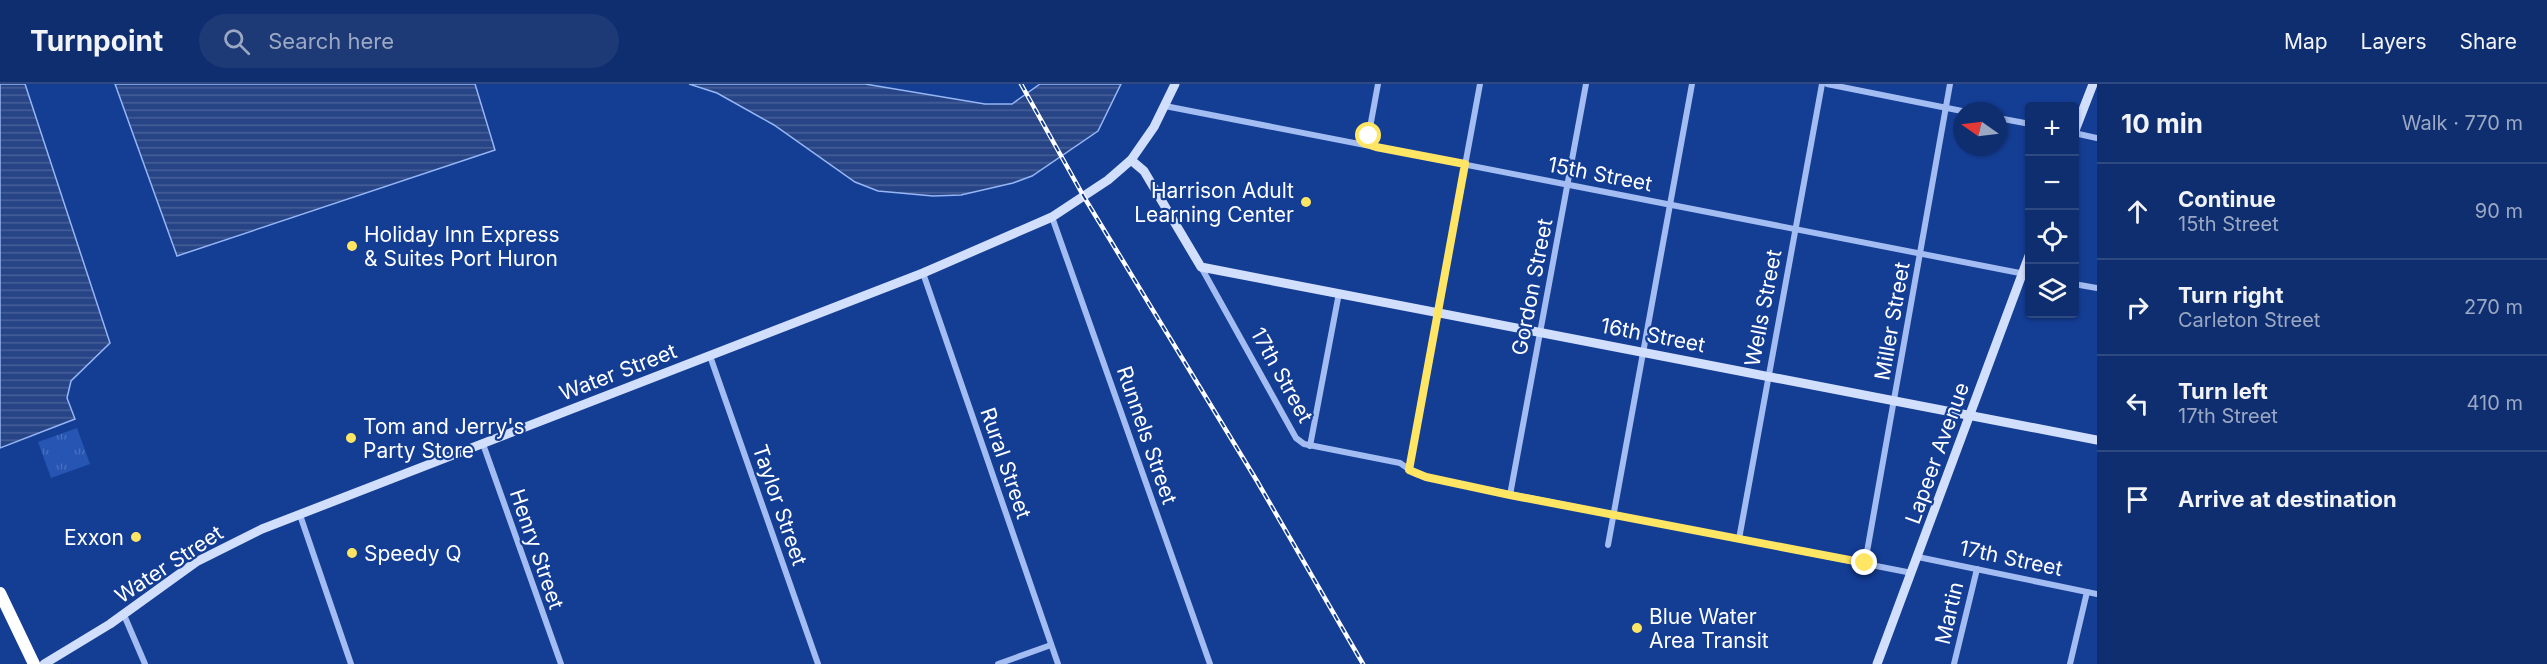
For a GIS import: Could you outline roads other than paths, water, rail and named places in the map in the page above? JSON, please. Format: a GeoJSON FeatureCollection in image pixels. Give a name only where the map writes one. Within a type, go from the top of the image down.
{"type":"FeatureCollection","features":[{"type":"Feature","properties":{"kind":"highway"},"geometry":{"type":"LineString","coordinates":[[0,593],[34,664]]}},
{"type":"Feature","properties":{"kind":"street","name":"Water Street"},"geometry":{"type":"LineString","coordinates":[[44,664],[124,615],[196,562],[230,543],[923,273],[1052,217],[1108,180],[1131,160],[1165,106],[1175,84]]}},
{"type":"Feature","properties":{"kind":"street"},"geometry":{"type":"LineString","coordinates":[[1367,144],[1378,84]]}},
{"type":"Feature","properties":{"kind":"street"},"geometry":{"type":"LineString","coordinates":[[1409,470],[1480,84]]}},
{"type":"Feature","properties":{"kind":"street","name":"Gordon Street"},"geometry":{"type":"LineString","coordinates":[[1510,495],[1586,84]]}},
{"type":"Feature","properties":{"kind":"street"},"geometry":{"type":"LineString","coordinates":[[1608,545],[1692,84]]}},
{"type":"Feature","properties":{"kind":"street","name":"Wells Street"},"geometry":{"type":"LineString","coordinates":[[1739,539],[1822,84]]}},
{"type":"Feature","properties":{"kind":"street"},"geometry":{"type":"LineString","coordinates":[[1827,84],[1953,109]]}},
{"type":"Feature","properties":{"kind":"street","name":"Miller Street"},"geometry":{"type":"LineString","coordinates":[[1865,563],[1950,84]]}},
{"type":"Feature","properties":{"kind":"street"},"geometry":{"type":"LineString","coordinates":[[2079,119],[2092,84]]}},
{"type":"Feature","properties":{"kind":"street","name":"15th Street"},"geometry":{"type":"LineString","coordinates":[[1165,106],[2025,274]]}},
{"type":"Feature","properties":{"kind":"street"},"geometry":{"type":"LineString","coordinates":[[2007,120],[2025,123]]}},
{"type":"Feature","properties":{"kind":"street"},"geometry":{"type":"LineString","coordinates":[[2079,134],[2097,138]]}},
{"type":"Feature","properties":{"kind":"street","name":"17th Street"},"geometry":{"type":"LineString","coordinates":[[1131,160],[1143,171],[1201,267],[1300,442],[1310,446],[1400,463],[1409,470],[1426,477],[1911,573]]}},
{"type":"Feature","properties":{"kind":"street","name":"Runnels Street"},"geometry":{"type":"LineString","coordinates":[[1052,217],[1210,664]]}},
{"type":"Feature","properties":{"kind":"street","name":"16th Street"},"geometry":{"type":"LineString","coordinates":[[1201,267],[2097,440]]}},
{"type":"Feature","properties":{"kind":"street","name":"Rural Street"},"geometry":{"type":"LineString","coordinates":[[923,273],[1058,664]]}},
{"type":"Feature","properties":{"kind":"street","name":"Lapeer Avenue"},"geometry":{"type":"LineString","coordinates":[[1877,664],[2025,277]]}},
{"type":"Feature","properties":{"kind":"street"},"geometry":{"type":"LineString","coordinates":[[2079,285],[2097,288]]}},
{"type":"Feature","properties":{"kind":"street"},"geometry":{"type":"LineString","coordinates":[[1310,446],[1339,293]]}},
{"type":"Feature","properties":{"kind":"street","name":"Taylor Street"},"geometry":{"type":"LineString","coordinates":[[710,356],[818,664]]}},
{"type":"Feature","properties":{"kind":"street","name":"Henry Street"},"geometry":{"type":"LineString","coordinates":[[483,444],[561,664]]}},
{"type":"Feature","properties":{"kind":"street"},"geometry":{"type":"LineString","coordinates":[[300,515],[351,664]]}},
{"type":"Feature","properties":{"kind":"street","name":"17th Street"},"geometry":{"type":"LineString","coordinates":[[1918,557],[2097,594]]}},
{"type":"Feature","properties":{"kind":"street","name":"Martin"},"geometry":{"type":"LineString","coordinates":[[1954,664],[1977,569]]}},
{"type":"Feature","properties":{"kind":"street"},"geometry":{"type":"LineString","coordinates":[[2070,664],[2087,592]]}},
{"type":"Feature","properties":{"kind":"street"},"geometry":{"type":"LineString","coordinates":[[124,615],[145,664]]}},
{"type":"Feature","properties":{"kind":"street"},"geometry":{"type":"LineString","coordinates":[[998,664],[1051,645]]}},
{"type":"Feature","properties":{"kind":"railway"},"geometry":{"type":"LineString","coordinates":[[1021,84],[1084,197],[1257,481],[1363,664]]}},
{"type":"Feature","properties":{"kind":"place","name":"Harrison Adult Learning Center"},"geometry":{"type":"Point","coordinates":[1306,202]}},
{"type":"Feature","properties":{"kind":"place","name":"Holiday Inn Express & Suites Port Huron"},"geometry":{"type":"Point","coordinates":[352,246]}},
{"type":"Feature","properties":{"kind":"place","name":"Tom and Jerry's Party Store"},"geometry":{"type":"Point","coordinates":[351,438]}},
{"type":"Feature","properties":{"kind":"place","name":"Exxon"},"geometry":{"type":"Point","coordinates":[136,537]}},
{"type":"Feature","properties":{"kind":"place","name":"Speedy Q"},"geometry":{"type":"Point","coordinates":[352,553]}},
{"type":"Feature","properties":{"kind":"place","name":"Blue Water Area Transit"},"geometry":{"type":"Point","coordinates":[1637,628]}}]}
